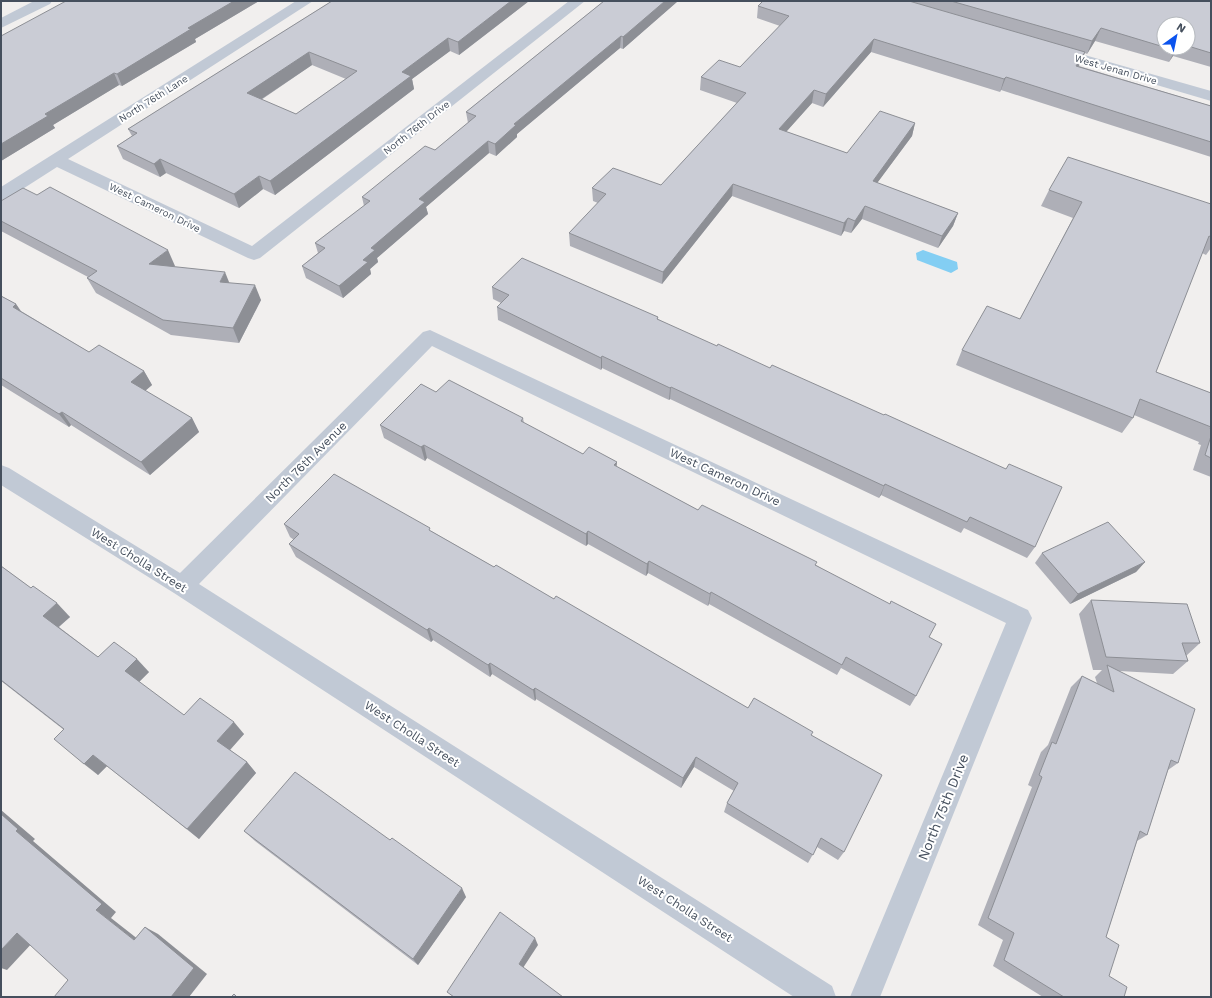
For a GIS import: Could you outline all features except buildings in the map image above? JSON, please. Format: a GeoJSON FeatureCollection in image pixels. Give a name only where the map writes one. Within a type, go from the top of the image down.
{"type":"FeatureCollection","features":[{"type":"Feature","properties":{"kind":"street"},"geometry":{"type":"LineString","coordinates":[[1,24],[45,1]]}},
{"type":"Feature","properties":{"kind":"street","name":"North 76th Lane"},"geometry":{"type":"LineString","coordinates":[[1,194],[306,1]]}},
{"type":"Feature","properties":{"kind":"street","name":"North 76th Drive"},"geometry":{"type":"LineString","coordinates":[[254,254],[578,1]]}},
{"type":"Feature","properties":{"kind":"street","name":"West Jenan Drive"},"geometry":{"type":"LineString","coordinates":[[1035,45],[1211,96]]}},
{"type":"Feature","properties":{"kind":"street","name":"West Cameron Drive"},"geometry":{"type":"LineString","coordinates":[[56,160],[254,254]]}},
{"type":"Feature","properties":{"kind":"street","name":"West Cameron Drive"},"geometry":{"type":"LineString","coordinates":[[430,337],[1020,618]]}},
{"type":"Feature","properties":{"kind":"street","name":"North 76th Avenue"},"geometry":{"type":"LineString","coordinates":[[182,586],[430,337]]}},
{"type":"Feature","properties":{"kind":"street","name":"West Cholla Street"},"geometry":{"type":"LineString","coordinates":[[3,477],[182,586],[821,997]]}},
{"type":"Feature","properties":{"kind":"street","name":"North 75th Drive"},"geometry":{"type":"LineString","coordinates":[[865,997],[1020,618]]}},
{"type":"Feature","properties":{"kind":"water"},"geometry":{"type":"Polygon","coordinates":[[[923,250],[957,262],[958,269],[951,273],[917,260],[916,253],[923,250]]]}}]}
